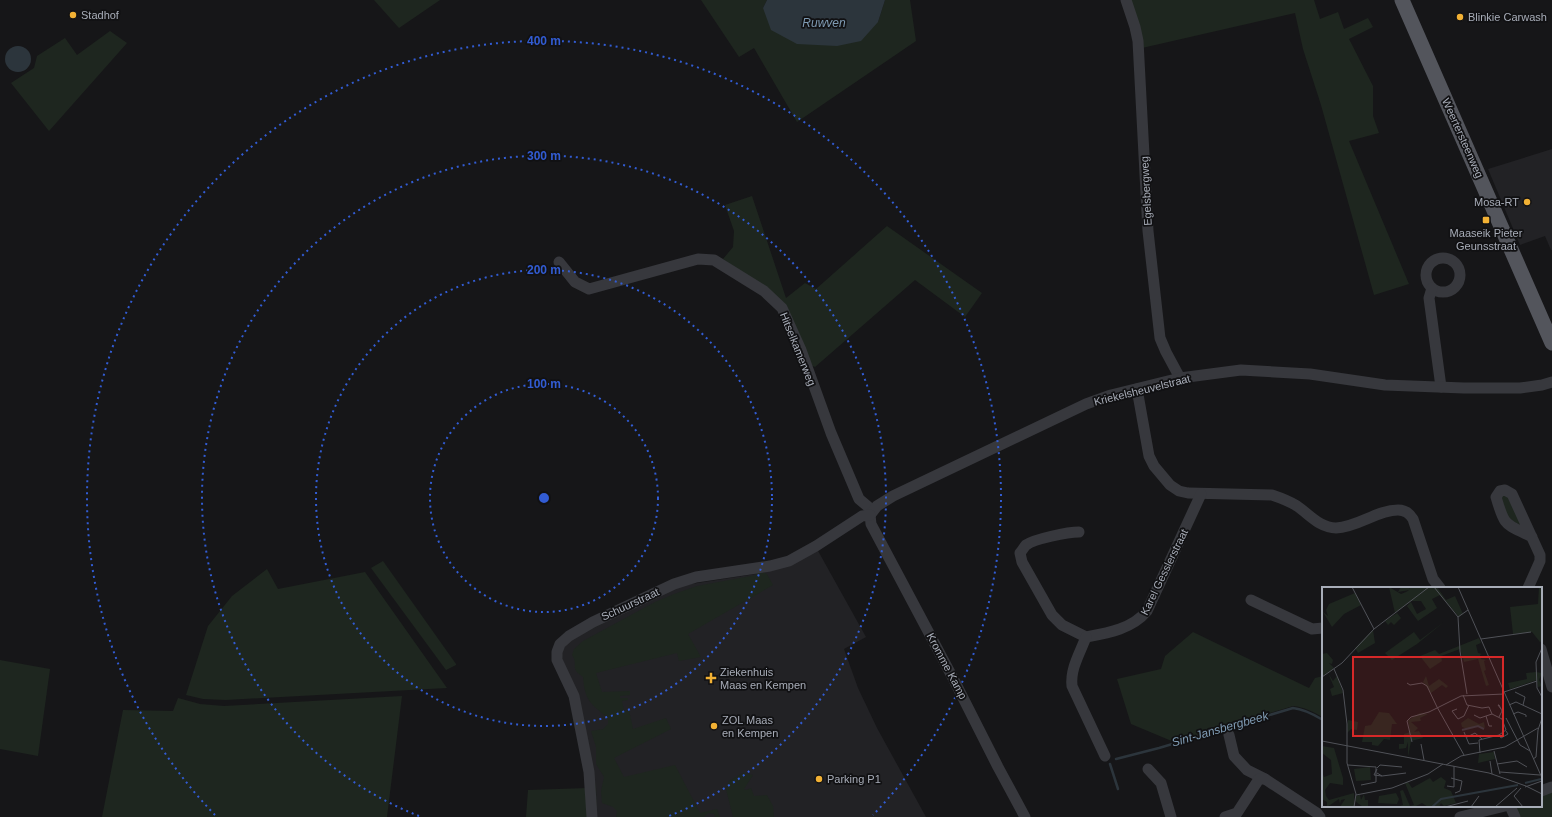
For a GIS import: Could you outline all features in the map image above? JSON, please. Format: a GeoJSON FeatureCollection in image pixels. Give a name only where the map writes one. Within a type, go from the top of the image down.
{"type":"FeatureCollection","features":[{"type":"Feature","properties":{"kind":"main road","name":"Weertersteenweg"},"geometry":{"type":"LineString","coordinates":[[1402,0],[1552,343]]}},
{"type":"Feature","properties":{"kind":"street","name":"Egelsbergweg"},"geometry":{"type":"LineString","coordinates":[[1126,0],[1138,41],[1148,231],[1160,338],[1180,378]]}},
{"type":"Feature","properties":{"kind":"street","name":"Hitselkamerweg"},"geometry":{"type":"LineString","coordinates":[[559,262],[575,282],[588,289],[698,259],[714,260],[764,291],[782,308],[801,350],[831,433],[859,499],[871,513]]}},
{"type":"Feature","properties":{"kind":"street"},"geometry":{"type":"LineString","coordinates":[[1432,288],[1429,298],[1441,387]]}},
{"type":"Feature","properties":{"kind":"street","name":"Kriekelsheuvelstraat"},"geometry":{"type":"LineString","coordinates":[[871,513],[877,506],[893,496],[1086,404],[1111,395],[1180,378],[1241,370],[1310,374],[1385,385],[1516,388],[1542,386],[1552,382]]}},
{"type":"Feature","properties":{"kind":"street"},"geometry":{"type":"LineString","coordinates":[[1137,389],[1149,456],[1154,466],[1170,485],[1179,491],[1201,494],[1272,495],[1285,499],[1321,525],[1330,528],[1338,528],[1392,511],[1404,511],[1410,514],[1413,519],[1433,579],[1439,587]]}},
{"type":"Feature","properties":{"kind":"street","name":"Karel Gesslerstraat"},"geometry":{"type":"LineString","coordinates":[[1086,637],[1131,625],[1140,620],[1147,611],[1201,494]]}},
{"type":"Feature","properties":{"kind":"street","name":"Schuurstraat"},"geometry":{"type":"LineString","coordinates":[[592,817],[589,772],[574,696],[557,660],[557,652],[560,644],[569,636],[593,622],[674,584],[696,577],[770,566],[789,561],[816,546],[862,516],[871,513]]}},
{"type":"Feature","properties":{"kind":"street","name":"Kromme Kamp"},"geometry":{"type":"LineString","coordinates":[[871,513],[871,524],[1025,817]]}},
{"type":"Feature","properties":{"kind":"street"},"geometry":{"type":"LineString","coordinates":[[1079,532],[1070,532],[1040,540],[1026,545],[1020,553],[1022,562],[1052,615],[1062,625],[1086,637],[1073,670],[1071,678],[1072,686],[1105,756]]}},
{"type":"Feature","properties":{"kind":"street"},"geometry":{"type":"LineString","coordinates":[[1528,587],[1540,561],[1540,555],[1532,537]]}},
{"type":"Feature","properties":{"kind":"street"},"geometry":{"type":"LineString","coordinates":[[1251,600],[1312,629],[1322,628]]}},
{"type":"Feature","properties":{"kind":"street"},"geometry":{"type":"LineString","coordinates":[[1542,652],[1552,687]]}},
{"type":"Feature","properties":{"kind":"street"},"geometry":{"type":"LineString","coordinates":[[1229,735],[1234,756],[1247,770],[1265,779],[1317,813],[1320,817]]}},
{"type":"Feature","properties":{"kind":"street"},"geometry":{"type":"LineString","coordinates":[[1148,769],[1161,783],[1171,817]]}},
{"type":"Feature","properties":{"kind":"street"},"geometry":{"type":"LineString","coordinates":[[1225,817],[1237,813],[1259,779],[1265,779]]}},
{"type":"Feature","properties":{"kind":"street"},"geometry":{"type":"LineString","coordinates":[[1542,791],[1552,786]]}},
{"type":"Feature","properties":{"kind":"street"},"geometry":{"type":"LineString","coordinates":[[1460,817],[1501,807]]}},
{"type":"Feature","properties":{"kind":"street"},"geometry":{"type":"LineString","coordinates":[[1510,807],[1515,817]]}},
{"type":"Feature","properties":{"kind":"shaded area"},"geometry":{"type":"Polygon","coordinates":[[[374,0],[440,0],[399,28],[374,0]]]}},
{"type":"Feature","properties":{"kind":"shaded area"},"geometry":{"type":"Polygon","coordinates":[[[701,0],[767,0],[763,8],[878,22],[885,0],[910,0],[916,41],[797,122],[754,48],[739,57],[701,0]]]}},
{"type":"Feature","properties":{"kind":"shaded area"},"geometry":{"type":"Polygon","coordinates":[[[1129,0],[1314,0],[1320,19],[1338,12],[1344,29],[1368,18],[1373,27],[1349,39],[1373,86],[1373,116],[1379,133],[1349,141],[1409,284],[1374,295],[1321,105],[1303,49],[1295,13],[1142,48],[1129,0]]]}},
{"type":"Feature","properties":{"kind":"shaded area"},"geometry":{"type":"Polygon","coordinates":[[[110,31],[127,43],[49,131],[11,83],[34,68],[37,56],[65,38],[77,55],[110,31]]]}},
{"type":"Feature","properties":{"kind":"shaded area","name":"Mosa-RT"},"geometry":{"type":"Polygon","coordinates":[[[1552,149],[1552,250],[1545,236],[1520,245],[1488,169],[1552,149]]]}},
{"type":"Feature","properties":{"kind":"shaded area"},"geometry":{"type":"Polygon","coordinates":[[[752,196],[786,298],[805,283],[816,289],[887,226],[982,293],[965,317],[915,280],[815,367],[808,364],[783,303],[723,259],[733,247],[734,231],[725,205],[752,196]]]}},
{"type":"Feature","properties":{"kind":"shaded area"},"geometry":{"type":"Polygon","coordinates":[[[1505,492],[1524,528],[1505,516],[1501,493],[1505,492]]]}},
{"type":"Feature","properties":{"kind":"shaded area","name":"Ziekenhuis Maas en Kempen"},"geometry":{"type":"Polygon","coordinates":[[[817,549],[866,637],[844,649],[858,688],[877,728],[926,817],[594,817],[563,667],[561,645],[589,628],[678,586],[756,574],[817,549]]]}},
{"type":"Feature","properties":{"kind":"shaded area"},"geometry":{"type":"Polygon","coordinates":[[[383,561],[456,665],[446,670],[371,568],[383,561]]]}},
{"type":"Feature","properties":{"kind":"shaded area"},"geometry":{"type":"Polygon","coordinates":[[[267,569],[278,589],[365,572],[447,688],[226,700],[203,699],[186,695],[208,626],[232,596],[267,569]]]}},
{"type":"Feature","properties":{"kind":"shaded area"},"geometry":{"type":"Polygon","coordinates":[[[759,570],[767,574],[773,585],[688,634],[701,657],[679,661],[677,653],[596,673],[602,692],[630,691],[630,695],[620,696],[620,698],[628,698],[628,700],[622,701],[624,711],[629,710],[633,729],[666,718],[671,729],[614,758],[624,777],[675,765],[700,813],[717,809],[720,817],[715,817],[714,814],[708,813],[704,817],[616,817],[617,811],[613,807],[602,803],[601,791],[604,777],[596,764],[596,747],[591,731],[603,729],[608,724],[608,718],[593,705],[587,697],[583,677],[576,671],[572,655],[574,649],[583,641],[655,602],[697,586],[756,575],[755,572],[701,579],[670,589],[570,640],[565,645],[562,651],[562,664],[576,688],[585,728],[596,788],[597,817],[595,817],[592,775],[576,695],[559,661],[559,652],[562,644],[570,637],[672,586],[695,578],[759,570]]]}},
{"type":"Feature","properties":{"kind":"shaded area"},"geometry":{"type":"Polygon","coordinates":[[[1193,632],[1309,688],[1315,678],[1322,676],[1322,717],[1305,709],[1293,706],[1174,742],[1131,724],[1117,679],[1161,669],[1165,656],[1193,632]]]}},
{"type":"Feature","properties":{"kind":"shaded area"},"geometry":{"type":"Polygon","coordinates":[[[0,660],[50,669],[38,756],[0,749],[0,660]]]}},
{"type":"Feature","properties":{"kind":"shaded area"},"geometry":{"type":"Polygon","coordinates":[[[402,696],[387,817],[102,817],[123,710],[173,711],[178,698],[200,704],[224,706],[402,696]]]}},
{"type":"Feature","properties":{"kind":"shaded area"},"geometry":{"type":"Polygon","coordinates":[[[743,773],[753,775],[744,789],[746,790],[751,788],[754,796],[767,795],[773,806],[774,817],[733,817],[726,789],[729,781],[743,773]]]}},
{"type":"Feature","properties":{"kind":"shaded area"},"geometry":{"type":"Polygon","coordinates":[[[588,788],[591,817],[526,817],[528,790],[588,788]]]}},
{"type":"Feature","properties":{"kind":"shaded area"},"geometry":{"type":"Polygon","coordinates":[[[1552,790],[1552,817],[1517,817],[1516,809],[1517,807],[1542,807],[1542,795],[1552,790]]]}},
{"type":"Feature","properties":{"kind":"water","name":"Ruwven"},"geometry":{"type":"Polygon","coordinates":[[[767,0],[885,0],[878,22],[861,41],[837,46],[797,44],[771,30],[763,8],[767,0]]]}},
{"type":"Feature","properties":{"kind":"water"},"geometry":{"type":"Polygon","coordinates":[[[18,46],[27,50],[31,59],[27,68],[18,72],[9,68],[5,59],[9,50],[18,46]]]}},
{"type":"Feature","properties":{"kind":"waterway","name":"Sint-Jansbergbeek"},"geometry":{"type":"LineString","coordinates":[[1116,759],[1159,748],[1293,708],[1301,709],[1322,719]]}},
{"type":"Feature","properties":{"kind":"waterway","name":"Sint-Jansbergbeek"},"geometry":{"type":"LineString","coordinates":[[1110,764],[1118,789]]}},
{"type":"Feature","properties":{"kind":"place","name":"Stadhof"},"geometry":{"type":"Point","coordinates":[73,15]}},
{"type":"Feature","properties":{"kind":"place","name":"Blinkie Carwash"},"geometry":{"type":"Point","coordinates":[1460,17]}},
{"type":"Feature","properties":{"kind":"place","name":"Mosa-RT"},"geometry":{"type":"Point","coordinates":[1527,202]}},
{"type":"Feature","properties":{"kind":"place","name":"Maaseik Pieter Geunsstraat"},"geometry":{"type":"Point","coordinates":[1486,220]}},
{"type":"Feature","properties":{"kind":"place","name":"Ziekenhuis Maas en Kempen"},"geometry":{"type":"Point","coordinates":[711,678]}},
{"type":"Feature","properties":{"kind":"place","name":"ZOL Maas en Kempen"},"geometry":{"type":"Point","coordinates":[714,726]}},
{"type":"Feature","properties":{"kind":"place","name":"Parking P1"},"geometry":{"type":"Point","coordinates":[819,779]}}]}
